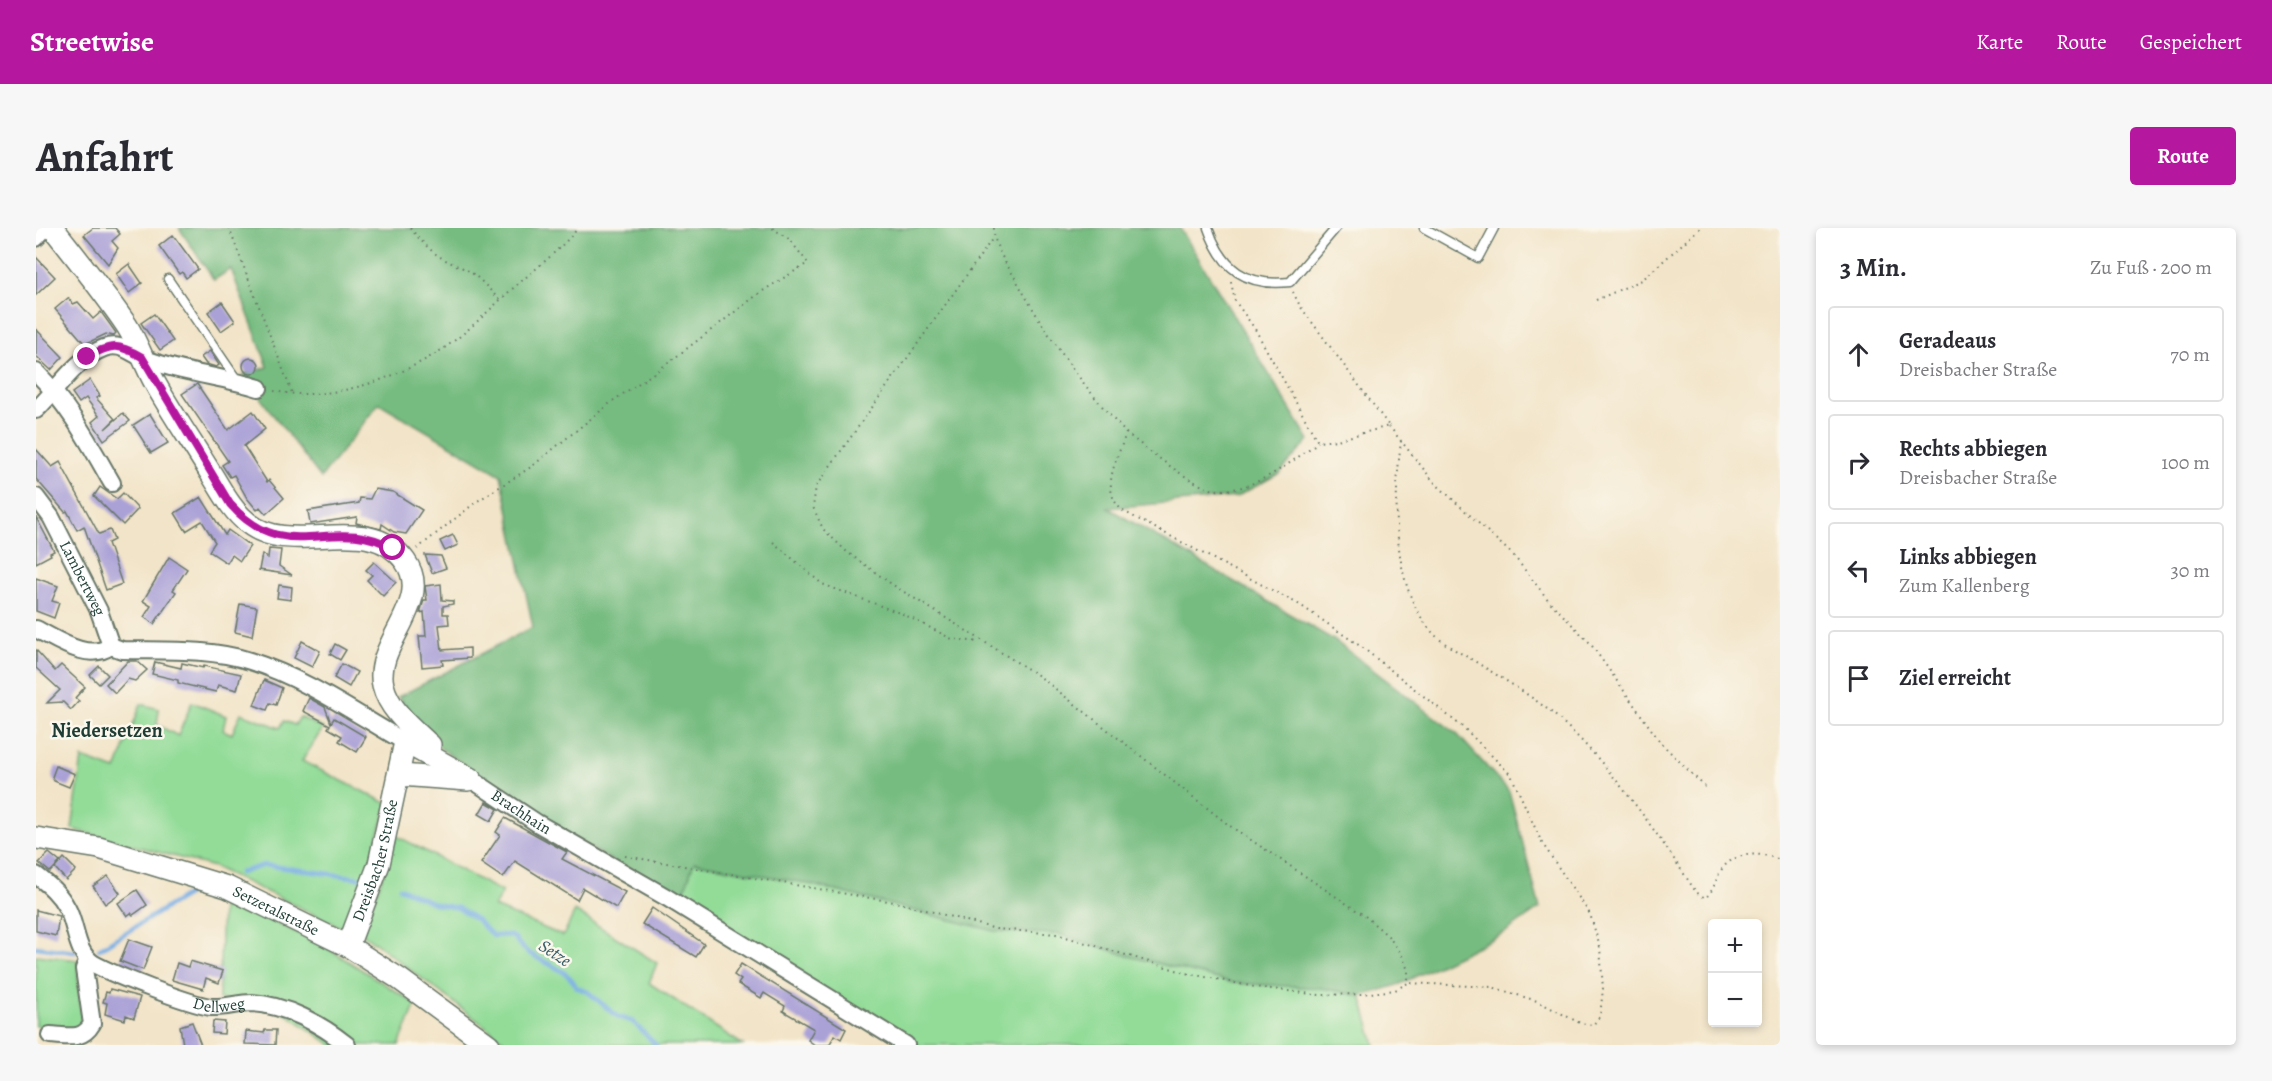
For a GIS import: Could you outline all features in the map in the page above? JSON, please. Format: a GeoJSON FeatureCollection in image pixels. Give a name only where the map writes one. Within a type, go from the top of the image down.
{"type":"FeatureCollection","features":[{"type":"Feature","properties":{"kind":"street"},"geometry":{"type":"LineString","coordinates":[[36,238],[45,228]]}},
{"type":"Feature","properties":{"kind":"street"},"geometry":{"type":"LineString","coordinates":[[53,228],[128,328],[142,357],[230,504],[248,523],[278,537],[343,535],[371,539],[393,548],[404,560],[412,577],[411,598],[386,659],[382,673],[383,684],[390,703],[430,745],[428,754]]}},
{"type":"Feature","properties":{"kind":"street"},"geometry":{"type":"LineString","coordinates":[[36,410],[56,392],[87,357],[106,347],[121,345],[142,357],[209,378],[260,388]]}},
{"type":"Feature","properties":{"kind":"street"},"geometry":{"type":"LineString","coordinates":[[36,372],[56,392],[75,417],[112,483]]}},
{"type":"Feature","properties":{"kind":"street","name":"Lambertweg"},"geometry":{"type":"LineString","coordinates":[[36,497],[51,517],[99,611],[111,646]]}},
{"type":"Feature","properties":{"kind":"street"},"geometry":{"type":"LineString","coordinates":[[36,629],[69,646],[93,653],[104,651],[111,646]]}},
{"type":"Feature","properties":{"kind":"street","name":"Brachhain"},"geometry":{"type":"LineString","coordinates":[[111,646],[122,650],[192,652],[249,660],[298,681],[471,779],[537,823],[609,864],[906,1045]]}},
{"type":"Feature","properties":{"kind":"street","name":"Dreisbacher Straße"},"geometry":{"type":"LineString","coordinates":[[348,946],[379,864],[400,775],[405,742]]}},
{"type":"Feature","properties":{"kind":"street"},"geometry":{"type":"LineString","coordinates":[[400,775],[427,776],[464,782],[471,779]]}},
{"type":"Feature","properties":{"kind":"street","name":"Setzetalstraße"},"geometry":{"type":"LineString","coordinates":[[36,838],[99,848],[227,887],[348,946],[398,978],[489,1045]]}},
{"type":"Feature","properties":{"kind":"street"},"geometry":{"type":"LineString","coordinates":[[36,875],[57,891],[69,909],[82,954],[88,960],[84,969],[92,1024],[87,1032],[79,1037],[50,1035]]}},
{"type":"Feature","properties":{"kind":"street","name":"Dellweg"},"geometry":{"type":"LineString","coordinates":[[88,960],[96,965],[212,1007],[250,1003],[281,1008],[334,1034],[347,1045]]}},
{"type":"Feature","properties":{"kind":"lane"},"geometry":{"type":"LineString","coordinates":[[1208,228],[1222,258],[1232,270],[1261,281],[1290,282],[1336,228]]}},
{"type":"Feature","properties":{"kind":"lane"},"geometry":{"type":"LineString","coordinates":[[1424,228],[1479,258],[1494,228]]}},
{"type":"Feature","properties":{"kind":"lane"},"geometry":{"type":"LineString","coordinates":[[168,279],[238,382]]}},
{"type":"Feature","properties":{"kind":"path"},"geometry":{"type":"LineString","coordinates":[[229,228],[293,395]]}},
{"type":"Feature","properties":{"kind":"path"},"geometry":{"type":"LineString","coordinates":[[410,228],[436,255],[447,263],[465,268],[500,300]]}},
{"type":"Feature","properties":{"kind":"path"},"geometry":{"type":"LineString","coordinates":[[260,388],[293,395],[313,395],[412,367],[454,340],[578,228]]}},
{"type":"Feature","properties":{"kind":"path"},"geometry":{"type":"LineString","coordinates":[[404,560],[476,502],[531,467],[614,400],[664,366],[761,292],[808,263],[789,239],[772,228]]}},
{"type":"Feature","properties":{"kind":"path"},"geometry":{"type":"LineString","coordinates":[[994,228],[993,238],[816,486],[813,507],[823,529],[847,552],[982,643],[1039,676],[1230,826],[1298,874],[1365,916],[1388,936],[1401,953],[1408,970],[1408,984]]}},
{"type":"Feature","properties":{"kind":"path"},"geometry":{"type":"LineString","coordinates":[[1596,300],[1642,280],[1700,228]]}},
{"type":"Feature","properties":{"kind":"path"},"geometry":{"type":"LineString","coordinates":[[993,238],[1048,336],[1126,433],[1199,484],[1216,490],[1254,482],[1299,457],[1318,442],[1337,440],[1389,426]]}},
{"type":"Feature","properties":{"kind":"path"},"geometry":{"type":"LineString","coordinates":[[1232,270],[1231,287],[1235,301],[1255,329],[1318,442]]}},
{"type":"Feature","properties":{"kind":"path"},"geometry":{"type":"LineString","coordinates":[[1290,282],[1300,306],[1389,426],[1434,482],[1514,556],[1549,601],[1590,643],[1661,743],[1707,789]]}},
{"type":"Feature","properties":{"kind":"path"},"geometry":{"type":"LineString","coordinates":[[609,864],[627,854],[877,899],[996,929],[1056,934],[1164,968],[1255,987],[1320,995],[1395,990],[1408,984],[1492,987],[1537,1001],[1580,1023],[1593,1025],[1600,1016],[1603,989],[1600,946],[1590,914],[1542,843],[1511,775],[1465,729],[1363,648],[1300,605],[1123,511],[1114,503],[1110,489],[1111,477],[1126,433]]}},
{"type":"Feature","properties":{"kind":"path"},"geometry":{"type":"LineString","coordinates":[[1401,441],[1395,525],[1405,579],[1415,604],[1434,634],[1550,712],[1576,736],[1630,799],[1696,892],[1706,898],[1712,892],[1723,867],[1748,854],[1766,854],[1780,860]]}},
{"type":"Feature","properties":{"kind":"path"},"geometry":{"type":"LineString","coordinates":[[773,542],[822,584],[905,615],[952,639],[982,643]]}},
{"type":"Feature","properties":{"kind":"green space"},"geometry":{"type":"Polygon","coordinates":[[[179,228],[1180,228],[1309,440],[1280,473],[1236,497],[1108,508],[1334,640],[1457,734],[1509,791],[1540,908],[1504,933],[1398,985],[1361,996],[1322,988],[1234,983],[1133,957],[1059,934],[995,931],[805,883],[694,862],[681,901],[537,817],[439,747],[398,697],[533,627],[501,475],[379,403],[321,478],[243,375],[268,367],[231,269],[214,280],[179,228]]]}},
{"type":"Feature","properties":{"kind":"green space"},"geometry":{"type":"Polygon","coordinates":[[[192,702],[226,716],[223,730],[232,734],[241,713],[280,728],[284,721],[295,725],[300,717],[323,728],[302,761],[388,804],[367,872],[343,928],[214,867],[72,829],[82,758],[116,770],[141,704],[159,709],[157,725],[178,736],[192,702]]]}},
{"type":"Feature","properties":{"kind":"green space"},"geometry":{"type":"Polygon","coordinates":[[[397,836],[502,892],[494,907],[563,936],[575,911],[657,963],[649,983],[743,1045],[510,1045],[362,933],[397,836]]]}},
{"type":"Feature","properties":{"kind":"green space"},"geometry":{"type":"Polygon","coordinates":[[[693,862],[805,883],[995,931],[1059,934],[1133,957],[1233,983],[1322,988],[1361,996],[1375,1045],[916,1045],[890,1036],[681,901],[693,862]]]}},
{"type":"Feature","properties":{"kind":"green space"},"geometry":{"type":"Polygon","coordinates":[[[225,896],[329,949],[416,1004],[399,1045],[332,1045],[285,1013],[219,999],[222,904],[225,896]]]}},
{"type":"Feature","properties":{"kind":"green space"},"geometry":{"type":"Polygon","coordinates":[[[36,955],[77,960],[82,1030],[36,1026],[36,955]]]}},
{"type":"Feature","properties":{"kind":"building"},"geometry":{"type":"Polygon","coordinates":[[[93,228],[115,228],[120,234],[112,241],[118,248],[108,264],[84,235],[93,228]]]}},
{"type":"Feature","properties":{"kind":"building"},"geometry":{"type":"Polygon","coordinates":[[[173,235],[198,269],[186,278],[182,272],[179,274],[159,246],[173,235]]]}},
{"type":"Feature","properties":{"kind":"building"},"geometry":{"type":"Polygon","coordinates":[[[36,257],[55,277],[36,295],[36,257]]]}},
{"type":"Feature","properties":{"kind":"building"},"geometry":{"type":"Polygon","coordinates":[[[129,264],[142,283],[129,293],[116,274],[129,264]]]}},
{"type":"Feature","properties":{"kind":"building"},"geometry":{"type":"Polygon","coordinates":[[[68,298],[73,304],[78,302],[93,319],[101,312],[116,333],[113,336],[106,334],[85,344],[55,309],[68,298]]]}},
{"type":"Feature","properties":{"kind":"building"},"geometry":{"type":"Polygon","coordinates":[[[222,302],[235,321],[221,331],[208,312],[222,302]]]}},
{"type":"Feature","properties":{"kind":"building"},"geometry":{"type":"Polygon","coordinates":[[[154,314],[173,341],[160,350],[141,323],[154,314]]]}},
{"type":"Feature","properties":{"kind":"building"},"geometry":{"type":"Polygon","coordinates":[[[36,329],[63,357],[51,370],[36,356],[36,329]]]}},
{"type":"Feature","properties":{"kind":"building"},"geometry":{"type":"Polygon","coordinates":[[[210,351],[219,365],[216,367],[206,364],[201,357],[210,351]]]}},
{"type":"Feature","properties":{"kind":"building"},"geometry":{"type":"Polygon","coordinates":[[[251,358],[259,366],[251,374],[243,366],[251,358]]]}},
{"type":"Feature","properties":{"kind":"building"},"geometry":{"type":"Polygon","coordinates":[[[90,380],[100,396],[96,398],[115,419],[105,429],[123,413],[130,421],[104,440],[92,422],[99,416],[86,398],[79,403],[72,393],[90,380]]]}},
{"type":"Feature","properties":{"kind":"building"},"geometry":{"type":"Polygon","coordinates":[[[197,384],[228,430],[253,411],[265,429],[244,446],[267,482],[269,480],[284,498],[266,514],[260,507],[257,510],[247,498],[234,475],[230,477],[222,465],[228,461],[182,394],[197,384]]]}},
{"type":"Feature","properties":{"kind":"building"},"geometry":{"type":"Polygon","coordinates":[[[150,414],[168,443],[151,453],[133,425],[150,414]]]}},
{"type":"Feature","properties":{"kind":"building"},"geometry":{"type":"Polygon","coordinates":[[[36,449],[52,467],[60,462],[99,534],[110,530],[114,540],[108,543],[122,584],[106,590],[84,526],[77,530],[67,511],[65,512],[36,479],[36,449]]]}},
{"type":"Feature","properties":{"kind":"building"},"geometry":{"type":"Polygon","coordinates":[[[100,487],[117,499],[123,493],[138,509],[123,525],[94,496],[100,487]]]}},
{"type":"Feature","properties":{"kind":"building"},"geometry":{"type":"Polygon","coordinates":[[[375,489],[393,492],[422,510],[406,534],[394,532],[382,524],[381,529],[356,523],[357,517],[310,524],[308,511],[359,503],[360,498],[370,499],[375,489]]]}},
{"type":"Feature","properties":{"kind":"building"},"geometry":{"type":"Polygon","coordinates":[[[201,497],[225,535],[228,530],[250,546],[240,561],[232,555],[227,563],[209,551],[215,542],[202,521],[186,531],[175,513],[201,497]]]}},
{"type":"Feature","properties":{"kind":"building"},"geometry":{"type":"Polygon","coordinates":[[[36,517],[54,551],[36,563],[36,517]]]}},
{"type":"Feature","properties":{"kind":"building"},"geometry":{"type":"Polygon","coordinates":[[[453,535],[458,545],[445,551],[440,541],[453,535]]]}},
{"type":"Feature","properties":{"kind":"building"},"geometry":{"type":"Polygon","coordinates":[[[269,549],[281,550],[279,566],[292,575],[259,570],[262,554],[268,558],[269,549]]]}},
{"type":"Feature","properties":{"kind":"building"},"geometry":{"type":"Polygon","coordinates":[[[425,555],[441,556],[446,568],[432,573],[425,555]]]}},
{"type":"Feature","properties":{"kind":"building"},"geometry":{"type":"Polygon","coordinates":[[[169,557],[187,569],[173,590],[176,592],[154,624],[144,617],[151,606],[143,601],[169,557]]]}},
{"type":"Feature","properties":{"kind":"building"},"geometry":{"type":"Polygon","coordinates":[[[374,562],[396,582],[383,596],[367,580],[372,575],[366,570],[374,562]]]}},
{"type":"Feature","properties":{"kind":"building"},"geometry":{"type":"Polygon","coordinates":[[[36,578],[58,586],[52,601],[59,603],[54,618],[36,611],[36,578]]]}},
{"type":"Feature","properties":{"kind":"building"},"geometry":{"type":"Polygon","coordinates":[[[441,584],[442,600],[453,601],[453,604],[443,606],[443,614],[448,614],[449,624],[439,625],[442,650],[470,648],[470,658],[442,660],[443,665],[422,667],[419,636],[426,636],[424,612],[420,613],[424,600],[427,600],[425,586],[441,584]]]}},
{"type":"Feature","properties":{"kind":"building"},"geometry":{"type":"Polygon","coordinates":[[[279,585],[292,587],[291,600],[277,598],[279,585]]]}},
{"type":"Feature","properties":{"kind":"building"},"geometry":{"type":"Polygon","coordinates":[[[240,604],[257,607],[252,636],[235,632],[240,604]]]}},
{"type":"Feature","properties":{"kind":"building"},"geometry":{"type":"Polygon","coordinates":[[[302,641],[320,651],[312,667],[294,658],[302,641]]]}},
{"type":"Feature","properties":{"kind":"building"},"geometry":{"type":"Polygon","coordinates":[[[335,644],[346,650],[340,660],[330,654],[335,644]]]}},
{"type":"Feature","properties":{"kind":"building"},"geometry":{"type":"Polygon","coordinates":[[[36,650],[55,671],[61,665],[85,687],[75,698],[79,701],[71,710],[63,702],[47,703],[60,690],[36,668],[36,650]]]}},
{"type":"Feature","properties":{"kind":"building"},"geometry":{"type":"Polygon","coordinates":[[[128,661],[137,661],[147,670],[135,681],[128,679],[115,693],[106,684],[128,661]]]}},
{"type":"Feature","properties":{"kind":"building"},"geometry":{"type":"Polygon","coordinates":[[[155,662],[181,668],[182,663],[203,668],[204,666],[241,674],[237,690],[218,685],[216,692],[152,674],[155,662]]]}},
{"type":"Feature","properties":{"kind":"building"},"geometry":{"type":"Polygon","coordinates":[[[342,664],[357,672],[349,687],[334,678],[342,664]]]}},
{"type":"Feature","properties":{"kind":"building"},"geometry":{"type":"Polygon","coordinates":[[[99,666],[108,675],[99,684],[90,675],[99,666]]]}},
{"type":"Feature","properties":{"kind":"building"},"geometry":{"type":"Polygon","coordinates":[[[264,680],[282,688],[276,705],[270,703],[267,710],[254,705],[264,680]]]}},
{"type":"Feature","properties":{"kind":"building"},"geometry":{"type":"Polygon","coordinates":[[[309,698],[325,707],[331,723],[334,718],[366,737],[357,752],[339,741],[342,736],[328,728],[330,725],[303,711],[309,698]]]}},
{"type":"Feature","properties":{"kind":"building"},"geometry":{"type":"Polygon","coordinates":[[[56,766],[75,774],[69,787],[54,781],[52,777],[56,766]]]}},
{"type":"Feature","properties":{"kind":"building"},"geometry":{"type":"Polygon","coordinates":[[[486,802],[498,809],[491,821],[479,814],[486,802]]]}},
{"type":"Feature","properties":{"kind":"building"},"geometry":{"type":"Polygon","coordinates":[[[505,818],[567,852],[562,859],[625,892],[616,908],[583,888],[577,900],[515,861],[503,878],[481,863],[500,835],[496,832],[505,818]]]}},
{"type":"Feature","properties":{"kind":"building"},"geometry":{"type":"Polygon","coordinates":[[[49,853],[60,862],[50,872],[39,863],[49,853]]]}},
{"type":"Feature","properties":{"kind":"building"},"geometry":{"type":"Polygon","coordinates":[[[64,858],[76,870],[66,880],[55,868],[64,858]]]}},
{"type":"Feature","properties":{"kind":"building"},"geometry":{"type":"Polygon","coordinates":[[[108,876],[120,893],[105,904],[93,886],[108,876]]]}},
{"type":"Feature","properties":{"kind":"building"},"geometry":{"type":"Polygon","coordinates":[[[137,890],[147,905],[133,915],[131,913],[127,916],[118,903],[137,890]]]}},
{"type":"Feature","properties":{"kind":"building"},"geometry":{"type":"Polygon","coordinates":[[[652,908],[704,944],[696,957],[642,924],[652,908]]]}},
{"type":"Feature","properties":{"kind":"building"},"geometry":{"type":"Polygon","coordinates":[[[36,910],[59,916],[56,936],[36,931],[36,910]]]}},
{"type":"Feature","properties":{"kind":"building"},"geometry":{"type":"Polygon","coordinates":[[[129,939],[152,947],[143,970],[120,961],[129,939]]]}},
{"type":"Feature","properties":{"kind":"building"},"geometry":{"type":"Polygon","coordinates":[[[190,961],[223,971],[219,983],[206,978],[203,989],[172,980],[177,963],[188,967],[190,961]]]}},
{"type":"Feature","properties":{"kind":"building"},"geometry":{"type":"Polygon","coordinates":[[[741,964],[846,1029],[841,1039],[835,1035],[829,1045],[815,1045],[808,1040],[814,1029],[783,1011],[785,1006],[764,993],[761,998],[738,984],[741,980],[734,975],[741,964]]]}},
{"type":"Feature","properties":{"kind":"building"},"geometry":{"type":"Polygon","coordinates":[[[110,989],[140,997],[134,1018],[126,1015],[125,1020],[105,1014],[107,1003],[103,1002],[106,992],[109,993],[110,989]]]}},
{"type":"Feature","properties":{"kind":"building"},"geometry":{"type":"Polygon","coordinates":[[[213,1021],[225,1022],[224,1034],[212,1033],[213,1021]]]}},
{"type":"Feature","properties":{"kind":"building"},"geometry":{"type":"Polygon","coordinates":[[[192,1022],[201,1045],[183,1045],[180,1026],[192,1022]]]}},
{"type":"Feature","properties":{"kind":"building"},"geometry":{"type":"Polygon","coordinates":[[[265,1030],[276,1030],[275,1045],[245,1044],[246,1031],[264,1033],[265,1030]]]}},
{"type":"Feature","properties":{"kind":"waterway","name":"Setze"},"geometry":{"type":"LineString","coordinates":[[240,873],[264,865],[360,878]]}},
{"type":"Feature","properties":{"kind":"waterway","name":"Setze"},"geometry":{"type":"LineString","coordinates":[[400,888],[436,904],[458,908],[477,920],[493,936],[508,935],[515,938],[528,953],[565,973],[576,987],[588,992],[618,1017],[632,1021],[656,1045]]}},
{"type":"Feature","properties":{"kind":"waterway","name":"Setze"},"geometry":{"type":"LineString","coordinates":[[99,949],[195,890]]}},
{"type":"Feature","properties":{"kind":"waterway","name":"Setze"},"geometry":{"type":"LineString","coordinates":[[36,947],[75,952]]}},
{"type":"Feature","properties":{"kind":"district","name":"Niedersetzen"},"geometry":{"type":"Point","coordinates":[107,730]}},
{"type":"Feature","properties":{"kind":"route"},"geometry":{"type":"LineString","coordinates":[[87,357],[106,347],[121,345],[142,357],[155,384],[230,504],[258,530],[278,537],[292,538],[343,535],[371,539],[393,548]]}}]}
